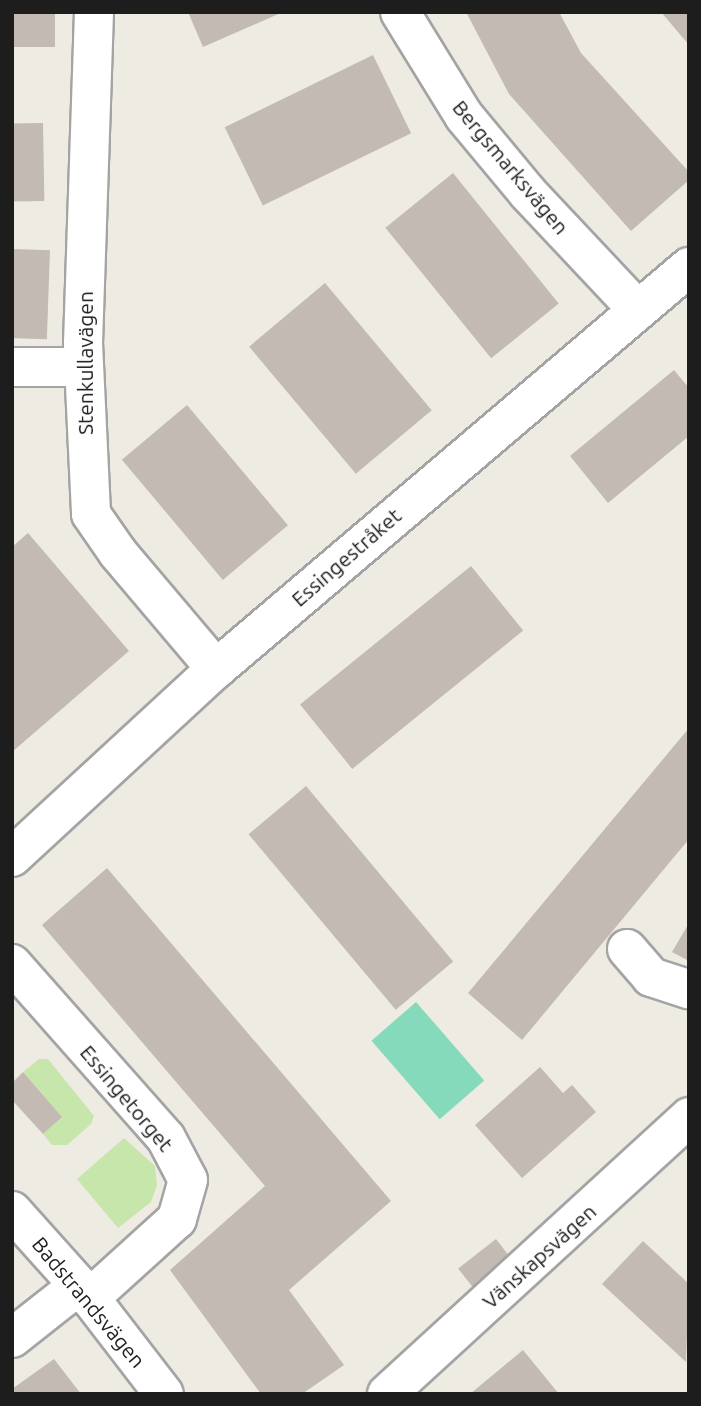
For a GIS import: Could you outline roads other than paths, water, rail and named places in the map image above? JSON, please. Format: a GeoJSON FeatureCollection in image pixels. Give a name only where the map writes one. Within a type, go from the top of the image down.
{"type":"FeatureCollection","features":[{"type":"Feature","properties":{"kind":"street","name":"Stenkullavägen"},"geometry":{"type":"LineString","coordinates":[[94,12],[83,367],[91,514],[216,668]]}},
{"type":"Feature","properties":{"kind":"street","name":"Bergsmarksvägen"},"geometry":{"type":"LineString","coordinates":[[401,12],[464,116],[528,194],[637,309]]}},
{"type":"Feature","properties":{"kind":"street","name":"Essingestråket"},"geometry":{"type":"LineString","coordinates":[[12,857],[216,668],[689,267]]}},
{"type":"Feature","properties":{"kind":"street"},"geometry":{"type":"LineString","coordinates":[[12,367],[83,367]]}},
{"type":"Feature","properties":{"kind":"street"},"geometry":{"type":"LineString","coordinates":[[627,950],[651,976],[689,989]]}},
{"type":"Feature","properties":{"kind":"street","name":"Essingetorget"},"geometry":{"type":"LineString","coordinates":[[12,964],[166,1138],[188,1180],[177,1219],[85,1292],[12,1338]]}},
{"type":"Feature","properties":{"kind":"street","name":"Vänskapsvägen"},"geometry":{"type":"LineString","coordinates":[[387,1394],[689,1117]]}},
{"type":"Feature","properties":{"kind":"street","name":"Badstrandsvägen"},"geometry":{"type":"LineString","coordinates":[[12,1211],[85,1292],[164,1394]]}}]}
